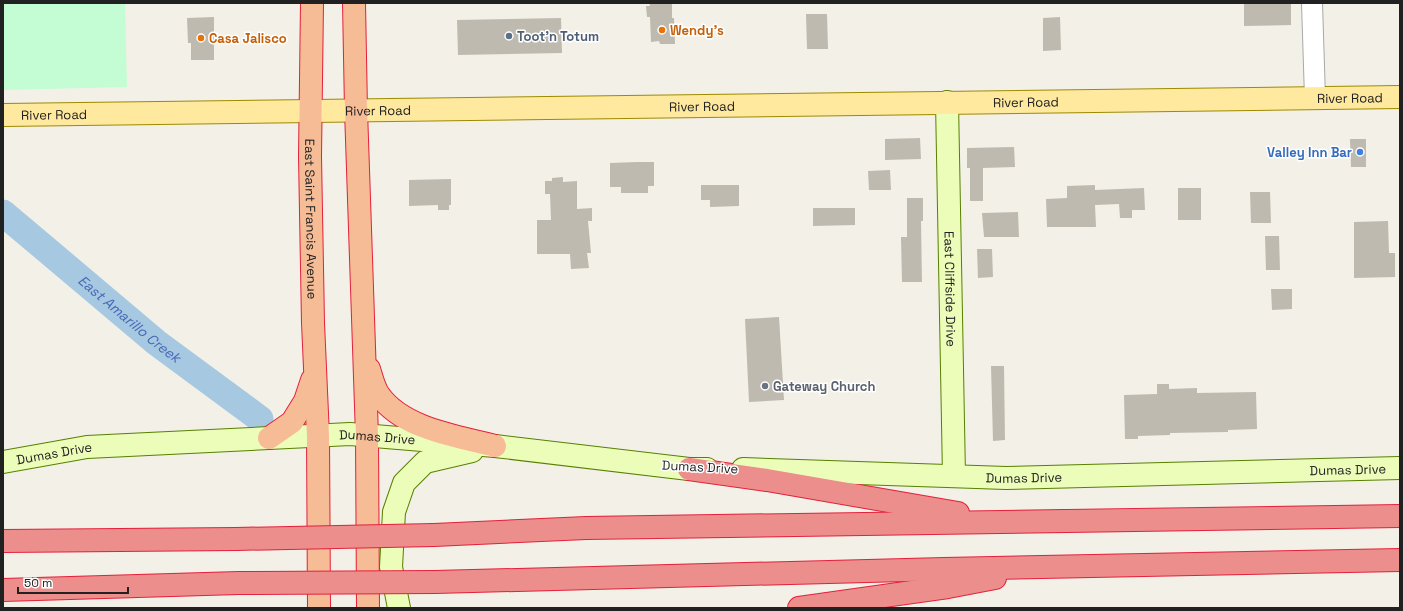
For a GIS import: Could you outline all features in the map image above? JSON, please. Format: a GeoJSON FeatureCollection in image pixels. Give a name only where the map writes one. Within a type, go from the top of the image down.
{"type":"FeatureCollection","features":[{"type":"Feature","properties":{"kind":"highway","name":"East Saint Francis Avenue"},"geometry":{"type":"LineString","coordinates":[[312,3],[310,156],[318,436],[319,608]]}},
{"type":"Feature","properties":{"kind":"highway"},"geometry":{"type":"LineString","coordinates":[[354,3],[356,110],[367,436],[368,608]]}},
{"type":"Feature","properties":{"kind":"highway"},"geometry":{"type":"LineString","coordinates":[[364,355],[379,395],[391,408],[405,418],[430,429],[495,446]]}},
{"type":"Feature","properties":{"kind":"highway"},"geometry":{"type":"LineString","coordinates":[[269,438],[292,422],[305,401],[315,369]]}},
{"type":"Feature","properties":{"kind":"highway"},"geometry":{"type":"LineString","coordinates":[[689,469],[767,480],[1009,522]]}},
{"type":"Feature","properties":{"kind":"highway"},"geometry":{"type":"LineString","coordinates":[[3,541],[236,539],[434,535],[586,528],[1400,516]]}},
{"type":"Feature","properties":{"kind":"highway"},"geometry":{"type":"LineString","coordinates":[[3,590],[239,584],[435,582],[1057,566],[1400,560]]}},
{"type":"Feature","properties":{"kind":"highway"},"geometry":{"type":"LineString","coordinates":[[799,608],[948,587],[1057,566]]}},
{"type":"Feature","properties":{"kind":"main road","name":"River Road"},"geometry":{"type":"LineString","coordinates":[[3,115],[1400,97]]}},
{"type":"Feature","properties":{"kind":"main road","name":"East Cliffside Drive"},"geometry":{"type":"LineString","coordinates":[[947,102],[954,476]]}},
{"type":"Feature","properties":{"kind":"main road","name":"Dumas Drive"},"geometry":{"type":"LineString","coordinates":[[3,462],[87,448],[350,434],[495,446],[689,469],[804,470],[1006,478],[1400,468]]}},
{"type":"Feature","properties":{"kind":"main road"},"geometry":{"type":"LineString","coordinates":[[399,608],[390,567],[394,512],[404,483],[425,462],[495,446]]}},
{"type":"Feature","properties":{"kind":"street"},"geometry":{"type":"LineString","coordinates":[[1312,3],[1316,98]]}},
{"type":"Feature","properties":{"kind":"green space"},"geometry":{"type":"Polygon","coordinates":[[[3,3],[125,3],[127,87],[3,90],[3,3]]]}},
{"type":"Feature","properties":{"kind":"building","name":"Wendy's"},"geometry":{"type":"Polygon","coordinates":[[[649,3],[672,3],[675,44],[660,44],[659,41],[651,42],[650,17],[647,17],[646,6],[650,6],[649,3]]]}},
{"type":"Feature","properties":{"kind":"building"},"geometry":{"type":"Polygon","coordinates":[[[1244,3],[1291,3],[1291,25],[1244,26],[1244,3]]]}},
{"type":"Feature","properties":{"kind":"building"},"geometry":{"type":"Polygon","coordinates":[[[806,14],[827,14],[828,49],[807,49],[806,14]]]}},
{"type":"Feature","properties":{"kind":"building"},"geometry":{"type":"Polygon","coordinates":[[[214,17],[214,60],[191,60],[191,43],[188,43],[187,18],[214,17]]]}},
{"type":"Feature","properties":{"kind":"building"},"geometry":{"type":"Polygon","coordinates":[[[1060,17],[1061,50],[1043,51],[1043,18],[1060,17]]]}},
{"type":"Feature","properties":{"kind":"building","name":"Toot'n Totum"},"geometry":{"type":"Polygon","coordinates":[[[561,18],[562,53],[458,55],[457,20],[561,18]]]}},
{"type":"Feature","properties":{"kind":"building"},"geometry":{"type":"Polygon","coordinates":[[[920,138],[921,159],[885,160],[885,139],[920,138]]]}},
{"type":"Feature","properties":{"kind":"building"},"geometry":{"type":"Polygon","coordinates":[[[1350,139],[1366,139],[1366,167],[1351,167],[1350,139]]]}},
{"type":"Feature","properties":{"kind":"building"},"geometry":{"type":"Polygon","coordinates":[[[1014,147],[1015,167],[983,168],[983,201],[970,201],[970,168],[967,168],[967,148],[1014,147]]]}},
{"type":"Feature","properties":{"kind":"building"},"geometry":{"type":"Polygon","coordinates":[[[654,162],[654,186],[648,186],[648,193],[621,193],[621,187],[610,187],[610,163],[654,162]]]}},
{"type":"Feature","properties":{"kind":"building"},"geometry":{"type":"Polygon","coordinates":[[[890,170],[891,190],[869,190],[868,171],[890,170]]]}},
{"type":"Feature","properties":{"kind":"building"},"geometry":{"type":"Polygon","coordinates":[[[563,177],[563,182],[577,181],[577,209],[592,208],[592,221],[588,221],[591,253],[587,253],[589,268],[571,269],[570,254],[537,254],[537,220],[551,220],[550,194],[545,194],[545,181],[552,181],[552,178],[563,177]]]}},
{"type":"Feature","properties":{"kind":"building"},"geometry":{"type":"Polygon","coordinates":[[[451,179],[451,205],[449,205],[449,210],[438,210],[438,205],[409,206],[409,180],[451,179]]]}},
{"type":"Feature","properties":{"kind":"building"},"geometry":{"type":"Polygon","coordinates":[[[701,185],[739,185],[739,206],[710,207],[710,200],[701,200],[701,185]]]}},
{"type":"Feature","properties":{"kind":"building"},"geometry":{"type":"Polygon","coordinates":[[[1095,185],[1095,190],[1144,188],[1145,210],[1132,210],[1132,218],[1120,218],[1119,204],[1095,205],[1096,227],[1047,227],[1046,199],[1067,198],[1067,186],[1095,185]]]}},
{"type":"Feature","properties":{"kind":"building"},"geometry":{"type":"Polygon","coordinates":[[[1178,188],[1201,188],[1201,220],[1178,220],[1178,188]]]}},
{"type":"Feature","properties":{"kind":"building"},"geometry":{"type":"Polygon","coordinates":[[[1250,192],[1270,192],[1271,223],[1251,223],[1250,192]]]}},
{"type":"Feature","properties":{"kind":"building"},"geometry":{"type":"Polygon","coordinates":[[[907,198],[923,198],[923,221],[921,221],[922,282],[902,282],[901,237],[907,237],[907,198]]]}},
{"type":"Feature","properties":{"kind":"building"},"geometry":{"type":"Polygon","coordinates":[[[813,208],[855,208],[855,225],[813,226],[813,208]]]}},
{"type":"Feature","properties":{"kind":"building"},"geometry":{"type":"Polygon","coordinates":[[[1018,212],[1019,237],[984,237],[982,213],[1018,212]]]}},
{"type":"Feature","properties":{"kind":"building"},"geometry":{"type":"Polygon","coordinates":[[[1388,221],[1389,253],[1395,253],[1395,277],[1354,278],[1354,222],[1388,221]]]}},
{"type":"Feature","properties":{"kind":"building"},"geometry":{"type":"Polygon","coordinates":[[[1265,236],[1279,236],[1280,270],[1266,270],[1265,236]]]}},
{"type":"Feature","properties":{"kind":"building"},"geometry":{"type":"Polygon","coordinates":[[[977,249],[992,249],[993,277],[978,278],[977,249]]]}},
{"type":"Feature","properties":{"kind":"building"},"geometry":{"type":"Polygon","coordinates":[[[1271,289],[1292,289],[1292,309],[1272,310],[1271,289]]]}},
{"type":"Feature","properties":{"kind":"building"},"geometry":{"type":"Polygon","coordinates":[[[779,317],[784,400],[749,402],[745,319],[779,317]]]}},
{"type":"Feature","properties":{"kind":"building"},"geometry":{"type":"Polygon","coordinates":[[[991,366],[1004,366],[1005,440],[993,441],[991,366]]]}},
{"type":"Feature","properties":{"kind":"building"},"geometry":{"type":"Polygon","coordinates":[[[1157,384],[1169,384],[1169,389],[1197,388],[1197,393],[1256,392],[1257,429],[1228,430],[1228,432],[1170,433],[1170,435],[1138,436],[1138,439],[1125,439],[1124,395],[1157,394],[1157,384]]]}},
{"type":"Feature","properties":{"kind":"waterway","name":"East Amarillo Creek"},"geometry":{"type":"LineString","coordinates":[[3,213],[157,343],[260,419]]}},
{"type":"Feature","properties":{"kind":"place","name":"Wendy's"},"geometry":{"type":"Point","coordinates":[662,30]}},
{"type":"Feature","properties":{"kind":"place","name":"Toot'n Totum"},"geometry":{"type":"Point","coordinates":[509,36]}},
{"type":"Feature","properties":{"kind":"place","name":"Casa Jalisco"},"geometry":{"type":"Point","coordinates":[201,38]}},
{"type":"Feature","properties":{"kind":"place","name":"Valley Inn Bar"},"geometry":{"type":"Point","coordinates":[1360,152]}},
{"type":"Feature","properties":{"kind":"place","name":"Gateway Church"},"geometry":{"type":"Point","coordinates":[765,386]}}]}
